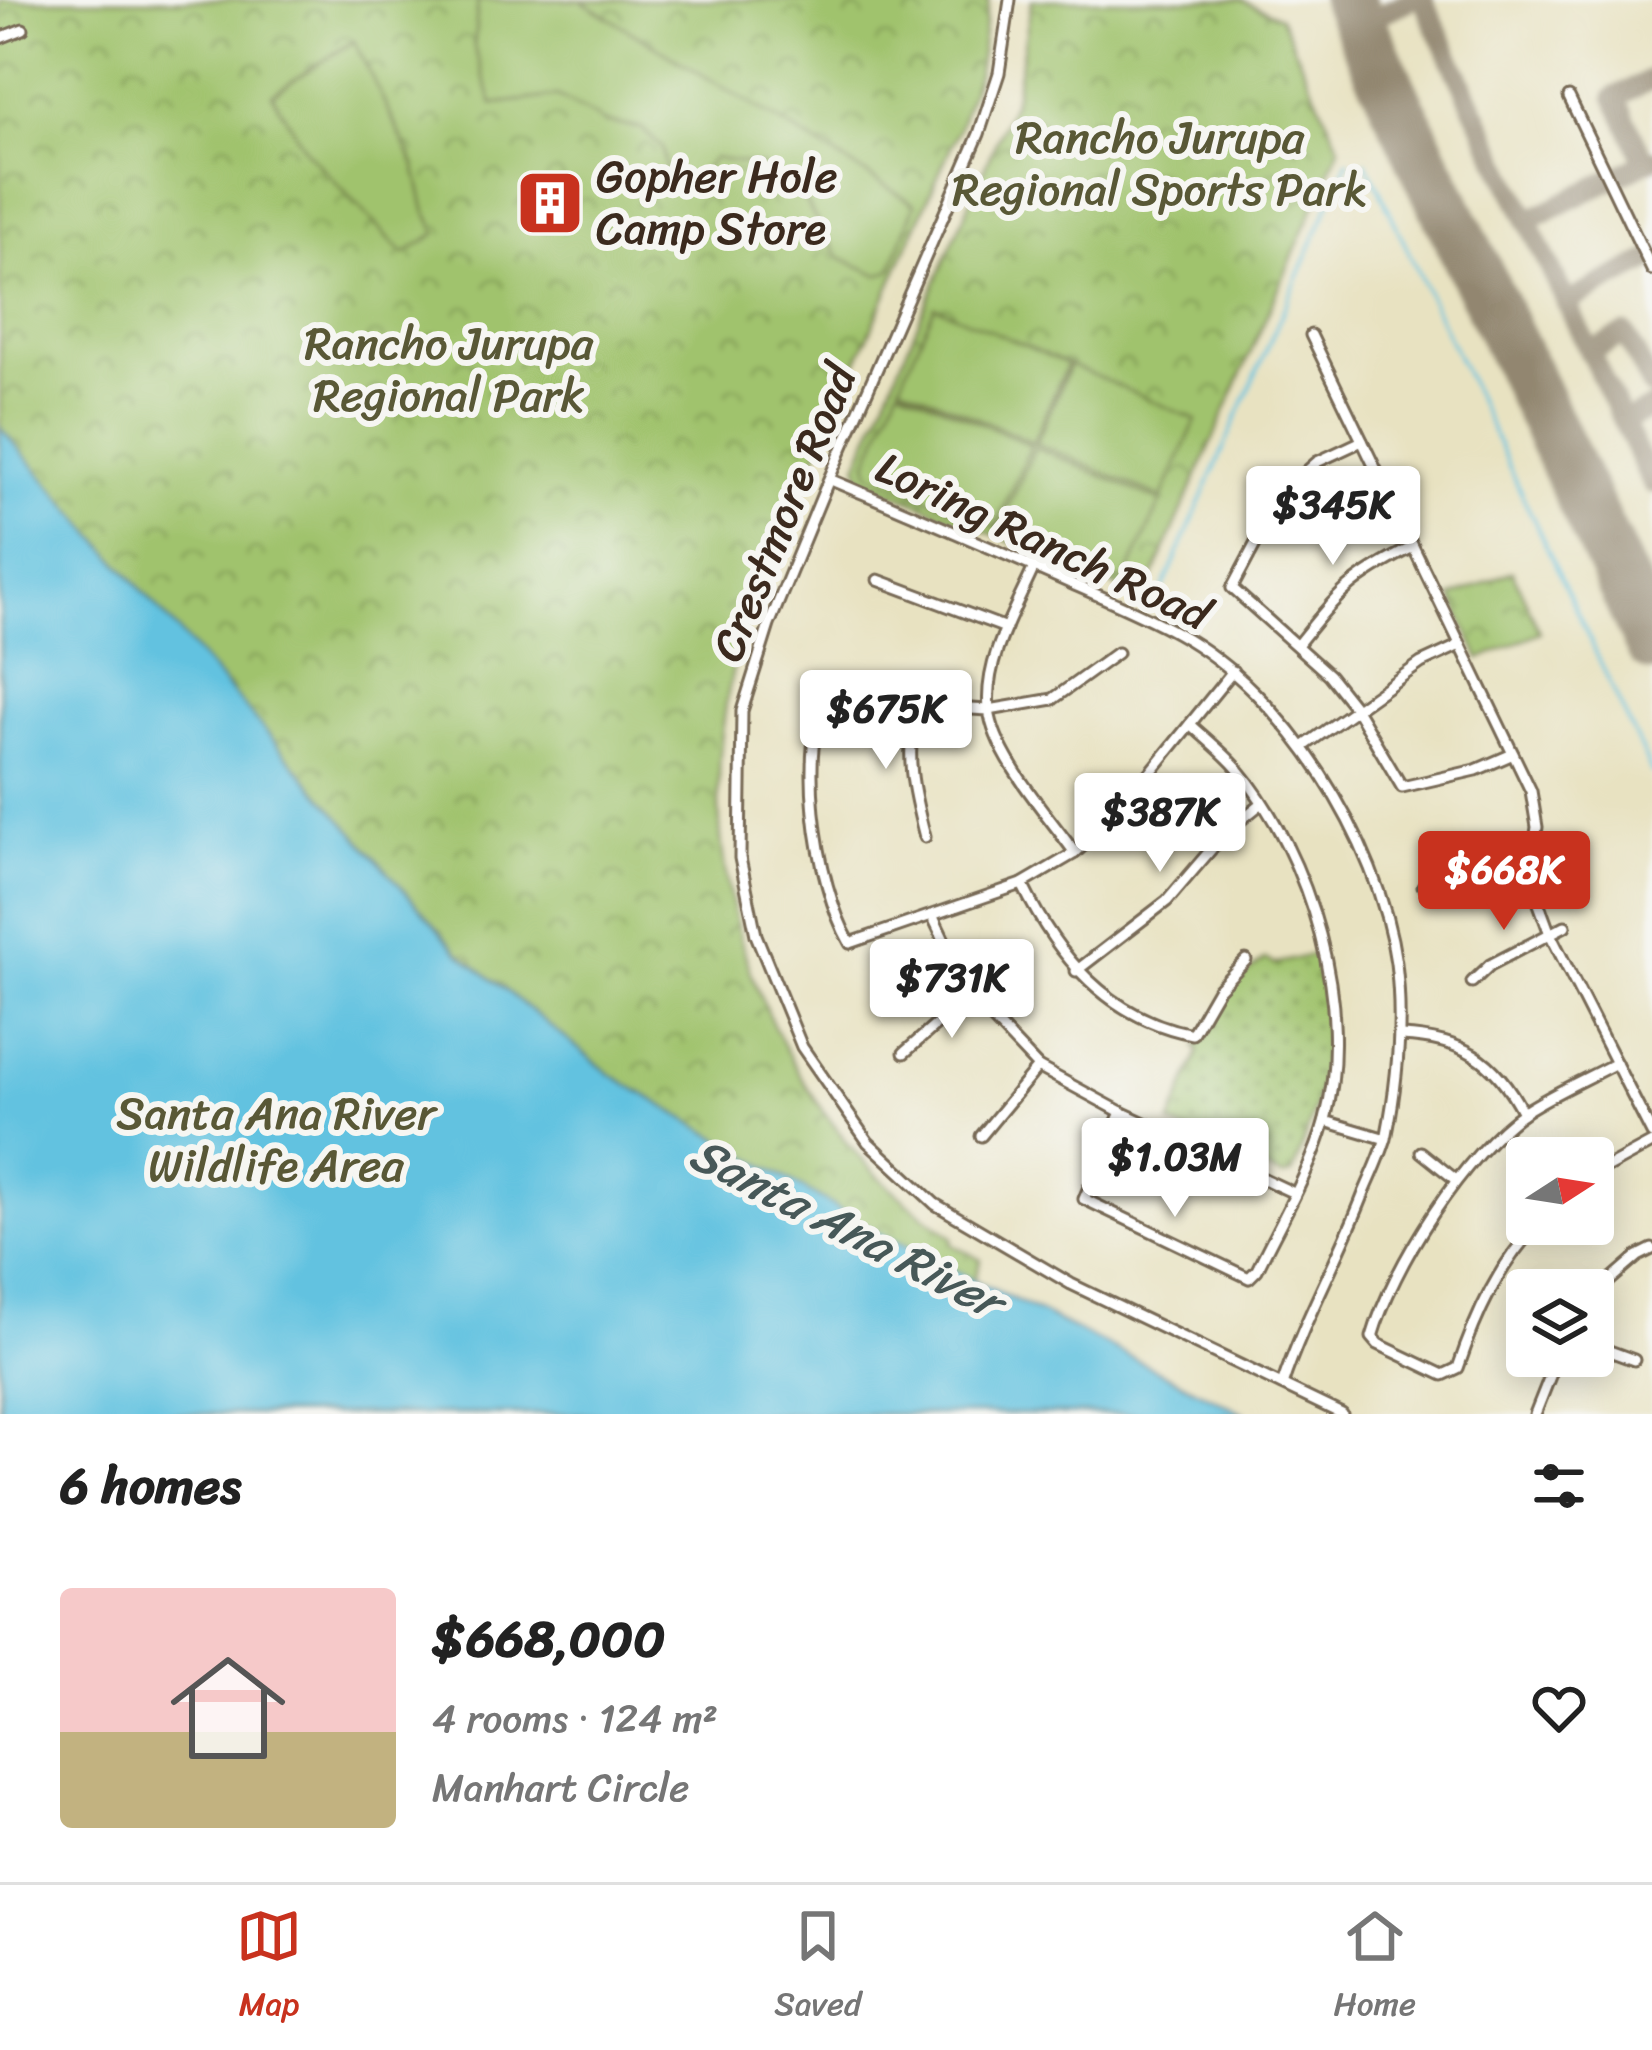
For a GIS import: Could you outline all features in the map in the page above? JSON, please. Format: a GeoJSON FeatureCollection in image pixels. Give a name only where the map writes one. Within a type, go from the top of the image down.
{"type":"FeatureCollection","features":[{"type":"Feature","properties":{"kind":"street","name":"Crestmore Road"},"geometry":{"type":"LineString","coordinates":[[1010,0],[998,73],[979,134],[769,625],[742,711],[740,858],[755,935],[802,1047],[868,1142],[934,1204],[1071,1284],[1342,1414]]}},
{"type":"Feature","properties":{"kind":"street"},"geometry":{"type":"LineString","coordinates":[[0,38],[23,29]]}},
{"type":"Feature","properties":{"kind":"street"},"geometry":{"type":"LineString","coordinates":[[1569,97],[1650,266]]}},
{"type":"Feature","properties":{"kind":"street"},"geometry":{"type":"LineString","coordinates":[[1311,335],[1531,791],[1538,826],[1536,896],[1550,934],[1652,1139],[1614,1162]]}},
{"type":"Feature","properties":{"kind":"street"},"geometry":{"type":"LineString","coordinates":[[1362,441],[1317,462],[1283,492],[1232,588],[1298,644],[1356,709],[1402,788],[1476,770],[1513,754]]}},
{"type":"Feature","properties":{"kind":"street","name":"Loring Ranch Road"},"geometry":{"type":"LineString","coordinates":[[829,479],[1179,633],[1233,671],[1304,746],[1345,816],[1374,885],[1396,960],[1400,1036],[1386,1138],[1346,1240],[1296,1342],[1282,1385]]}},
{"type":"Feature","properties":{"kind":"street"},"geometry":{"type":"LineString","coordinates":[[1298,644],[1342,589],[1413,547]]}},
{"type":"Feature","properties":{"kind":"street"},"geometry":{"type":"LineString","coordinates":[[1034,567],[992,669],[989,710],[1010,761],[1075,853]]}},
{"type":"Feature","properties":{"kind":"street"},"geometry":{"type":"LineString","coordinates":[[878,580],[1006,628]]}},
{"type":"Feature","properties":{"kind":"street"},"geometry":{"type":"LineString","coordinates":[[1304,746],[1421,663],[1460,645]]}},
{"type":"Feature","properties":{"kind":"street"},"geometry":{"type":"LineString","coordinates":[[1118,653],[1053,699],[989,710],[917,706],[831,680],[817,719],[812,794],[820,864],[850,943],[1022,884],[1075,853],[1116,815],[1233,671]]}},
{"type":"Feature","properties":{"kind":"street"},"geometry":{"type":"LineString","coordinates":[[917,706],[909,736],[909,773],[925,837]]}},
{"type":"Feature","properties":{"kind":"street"},"geometry":{"type":"LineString","coordinates":[[1121,1112],[1084,1199],[1249,1278],[1257,1270],[1325,1121],[1335,1042],[1329,965],[1298,873],[1262,803],[1235,766],[1190,724]]}},
{"type":"Feature","properties":{"kind":"street"},"geometry":{"type":"LineString","coordinates":[[1076,971],[1167,901],[1226,832],[1262,803]]}},
{"type":"Feature","properties":{"kind":"street"},"geometry":{"type":"LineString","coordinates":[[1423,886],[1484,862],[1534,856]]}},
{"type":"Feature","properties":{"kind":"street"},"geometry":{"type":"LineString","coordinates":[[1022,884],[1045,931],[1076,971],[1143,1017],[1192,1034],[1218,989],[1246,960]]}},
{"type":"Feature","properties":{"kind":"street"},"geometry":{"type":"LineString","coordinates":[[933,917],[970,995],[1038,1067],[1121,1112],[1294,1193]]}},
{"type":"Feature","properties":{"kind":"street"},"geometry":{"type":"LineString","coordinates":[[1472,982],[1490,965],[1565,926]]}},
{"type":"Feature","properties":{"kind":"street"},"geometry":{"type":"LineString","coordinates":[[904,1053],[970,995]]}},
{"type":"Feature","properties":{"kind":"street"},"geometry":{"type":"LineString","coordinates":[[1400,1036],[1468,1048],[1510,1088],[1523,1113]]}},
{"type":"Feature","properties":{"kind":"street"},"geometry":{"type":"LineString","coordinates":[[1517,1245],[1474,1320],[1458,1368],[1443,1375],[1378,1345],[1372,1337],[1429,1217],[1456,1180],[1523,1113],[1616,1063]]}},
{"type":"Feature","properties":{"kind":"street"},"geometry":{"type":"LineString","coordinates":[[981,1136],[1038,1067]]}},
{"type":"Feature","properties":{"kind":"street"},"geometry":{"type":"LineString","coordinates":[[1325,1121],[1386,1138]]}},
{"type":"Feature","properties":{"kind":"street"},"geometry":{"type":"LineString","coordinates":[[1421,1152],[1456,1180]]}},
{"type":"Feature","properties":{"kind":"street"},"geometry":{"type":"LineString","coordinates":[[1614,1277],[1652,1249]]}},
{"type":"Feature","properties":{"kind":"street"},"geometry":{"type":"LineString","coordinates":[[1614,1353],[1634,1360]]}},
{"type":"Feature","properties":{"kind":"street"},"geometry":{"type":"LineString","coordinates":[[1535,1414],[1550,1377]]}},
{"type":"Feature","properties":{"kind":"green space"},"geometry":{"type":"Polygon","coordinates":[[[0,0],[989,0],[978,72],[958,130],[748,617],[722,736],[719,798],[735,920],[754,979],[809,1090],[846,1141],[896,1193],[953,1238],[951,1244],[981,1259],[930,1414],[0,1414],[0,0]]]}},
{"type":"Feature","properties":{"kind":"green space"},"geometry":{"type":"Polygon","coordinates":[[[478,0],[580,0],[915,204],[892,269],[879,275],[839,257],[796,187],[761,166],[714,158],[701,172],[675,178],[666,170],[662,148],[642,129],[605,122],[557,96],[493,104],[474,47],[478,0]]]}},
{"type":"Feature","properties":{"kind":"green space","name":"Rancho Jurupa Regional Sports Park"},"geometry":{"type":"Polygon","coordinates":[[[1032,0],[1241,0],[1280,17],[1340,147],[1144,598],[863,480],[857,465],[1014,99],[1032,0]]]}},
{"type":"Feature","properties":{"kind":"green space"},"geometry":{"type":"Polygon","coordinates":[[[354,41],[415,165],[425,209],[437,233],[404,254],[306,151],[272,94],[354,41]]]}},
{"type":"Feature","properties":{"kind":"green space"},"geometry":{"type":"Polygon","coordinates":[[[935,306],[1067,364],[1033,442],[900,384],[935,306]]]}},
{"type":"Feature","properties":{"kind":"green space"},"geometry":{"type":"Polygon","coordinates":[[[1070,365],[1196,420],[1162,498],[1036,443],[1070,365]]]}},
{"type":"Feature","properties":{"kind":"green space"},"geometry":{"type":"Polygon","coordinates":[[[899,387],[1031,445],[995,527],[870,473],[868,461],[899,387]]]}},
{"type":"Feature","properties":{"kind":"green space"},"geometry":{"type":"Polygon","coordinates":[[[1035,447],[1161,502],[1124,582],[999,529],[1035,447]]]}},
{"type":"Feature","properties":{"kind":"green space"},"geometry":{"type":"Polygon","coordinates":[[[1512,571],[1540,632],[1480,659],[1452,597],[1512,571]]]}},
{"type":"Feature","properties":{"kind":"green space"},"geometry":{"type":"Polygon","coordinates":[[[1315,954],[1324,1010],[1322,1066],[1302,1147],[1292,1174],[1282,1177],[1170,1124],[1199,1052],[1196,1047],[1213,1027],[1227,988],[1266,959],[1275,964],[1315,954]]]}},
{"type":"Feature","properties":{"kind":"water","name":"Santa Ana River"},"geometry":{"type":"Polygon","coordinates":[[[0,427],[459,953],[610,1074],[877,1232],[1246,1414],[0,1414],[0,427]]]}},
{"type":"Feature","properties":{"kind":"waterway"},"geometry":{"type":"LineString","coordinates":[[1155,607],[1348,161]]}},
{"type":"Feature","properties":{"kind":"waterway"},"geometry":{"type":"LineString","coordinates":[[1366,161],[1652,773]]}},
{"type":"Feature","properties":{"kind":"taxiway"},"geometry":{"type":"LineString","coordinates":[[1359,24],[1409,0]]}},
{"type":"Feature","properties":{"kind":"taxiway"},"geometry":{"type":"LineString","coordinates":[[1423,0],[1652,483]]}},
{"type":"Feature","properties":{"kind":"taxiway"},"geometry":{"type":"LineString","coordinates":[[1645,162],[1615,97],[1652,79]]}},
{"type":"Feature","properties":{"kind":"taxiway"},"geometry":{"type":"LineString","coordinates":[[1527,221],[1652,159]]}},
{"type":"Feature","properties":{"kind":"taxiway"},"geometry":{"type":"LineString","coordinates":[[1566,303],[1652,259]]}},
{"type":"Feature","properties":{"kind":"taxiway"},"geometry":{"type":"LineString","coordinates":[[1589,352],[1625,334],[1652,387]]}},
{"type":"Feature","properties":{"kind":"taxiway"},"geometry":{"type":"LineString","coordinates":[[1623,422],[1652,408]]}},
{"type":"Feature","properties":{"kind":"runway"},"geometry":{"type":"LineString","coordinates":[[1348,0],[1652,645]]}},
{"type":"Feature","properties":{"kind":"place","name":"Gopher Hole Camp Store"},"geometry":{"type":"Point","coordinates":[550,203]}},
{"type":"Feature","properties":{"kind":"park label","name":"Rancho Jurupa Regional Park"},"geometry":{"type":"Point","coordinates":[449,370]}},
{"type":"Feature","properties":{"kind":"park label","name":"Santa Ana River Wildlife Area"},"geometry":{"type":"Point","coordinates":[276,1140]}}]}
